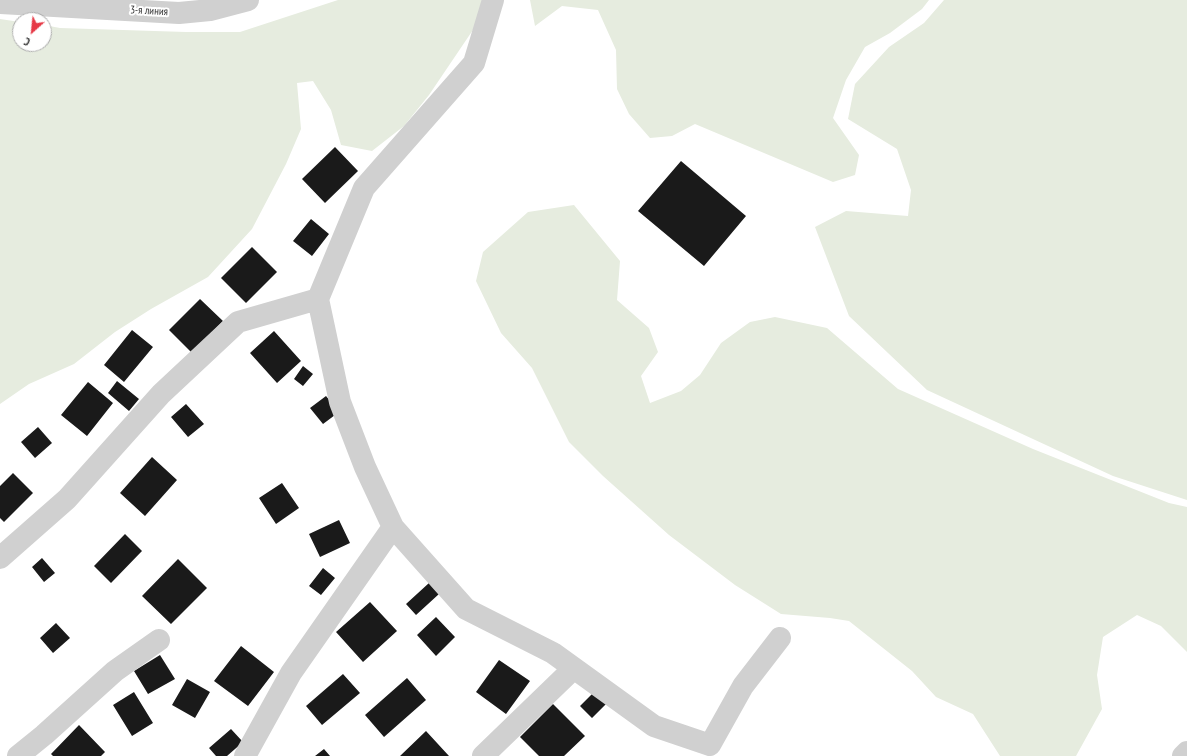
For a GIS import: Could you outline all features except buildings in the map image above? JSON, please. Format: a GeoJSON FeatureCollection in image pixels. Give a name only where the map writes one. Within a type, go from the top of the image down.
{"type":"FeatureCollection","features":[{"type":"Feature","properties":{"kind":"street","name":"3-я линия"},"geometry":{"type":"LineString","coordinates":[[0,3],[179,13],[210,10],[248,0]]}},
{"type":"Feature","properties":{"kind":"street"},"geometry":{"type":"LineString","coordinates":[[494,0],[474,63],[364,188],[318,299],[340,402],[365,467],[393,527],[466,609],[553,653],[654,726],[710,745],[743,686],[780,638]]}},
{"type":"Feature","properties":{"kind":"street"},"geometry":{"type":"LineString","coordinates":[[0,558],[67,499],[161,394],[238,322],[318,299]]}},
{"type":"Feature","properties":{"kind":"street"},"geometry":{"type":"LineString","coordinates":[[246,756],[291,673],[393,527]]}},
{"type":"Feature","properties":{"kind":"street"},"geometry":{"type":"LineString","coordinates":[[18,756],[44,735],[115,671],[159,640]]}},
{"type":"Feature","properties":{"kind":"street"},"geometry":{"type":"LineString","coordinates":[[483,756],[541,702],[574,668]]}},
{"type":"Feature","properties":{"kind":"street"},"geometry":{"type":"LineString","coordinates":[[1183,756],[1187,752]]}},
{"type":"Feature","properties":{"kind":"shaded area"},"geometry":{"type":"Polygon","coordinates":[[[338,0],[489,0],[479,21],[429,95],[404,126],[372,151],[341,145],[331,110],[313,81],[297,83],[301,129],[286,164],[252,229],[208,277],[151,309],[115,332],[74,364],[29,384],[0,404],[0,19],[12,21],[12,52],[52,52],[52,26],[186,32],[240,32],[338,0]]]}},
{"type":"Feature","properties":{"kind":"shaded area"},"geometry":{"type":"Polygon","coordinates":[[[530,0],[929,0],[922,9],[890,33],[865,47],[846,80],[833,118],[859,155],[855,175],[833,182],[695,124],[672,136],[650,138],[629,114],[617,89],[616,50],[598,10],[562,6],[535,26],[530,0]]]}},
{"type":"Feature","properties":{"kind":"shaded area"},"geometry":{"type":"Polygon","coordinates":[[[944,0],[1187,0],[1187,500],[1113,476],[927,390],[849,316],[815,227],[846,211],[908,216],[911,190],[897,149],[848,119],[855,84],[889,47],[924,23],[944,0]]]}},
{"type":"Feature","properties":{"kind":"shaded area"},"geometry":{"type":"Polygon","coordinates":[[[574,205],[620,261],[617,300],[649,328],[658,352],[641,376],[650,403],[681,391],[700,375],[721,343],[750,322],[775,317],[827,328],[898,389],[1033,449],[1169,503],[1187,507],[1187,652],[1161,626],[1137,615],[1103,637],[1097,675],[1102,709],[1076,756],[1000,756],[973,714],[936,697],[912,671],[849,621],[781,614],[735,585],[669,535],[603,476],[569,442],[532,368],[501,333],[476,281],[483,252],[528,212],[574,205]]]}}]}
